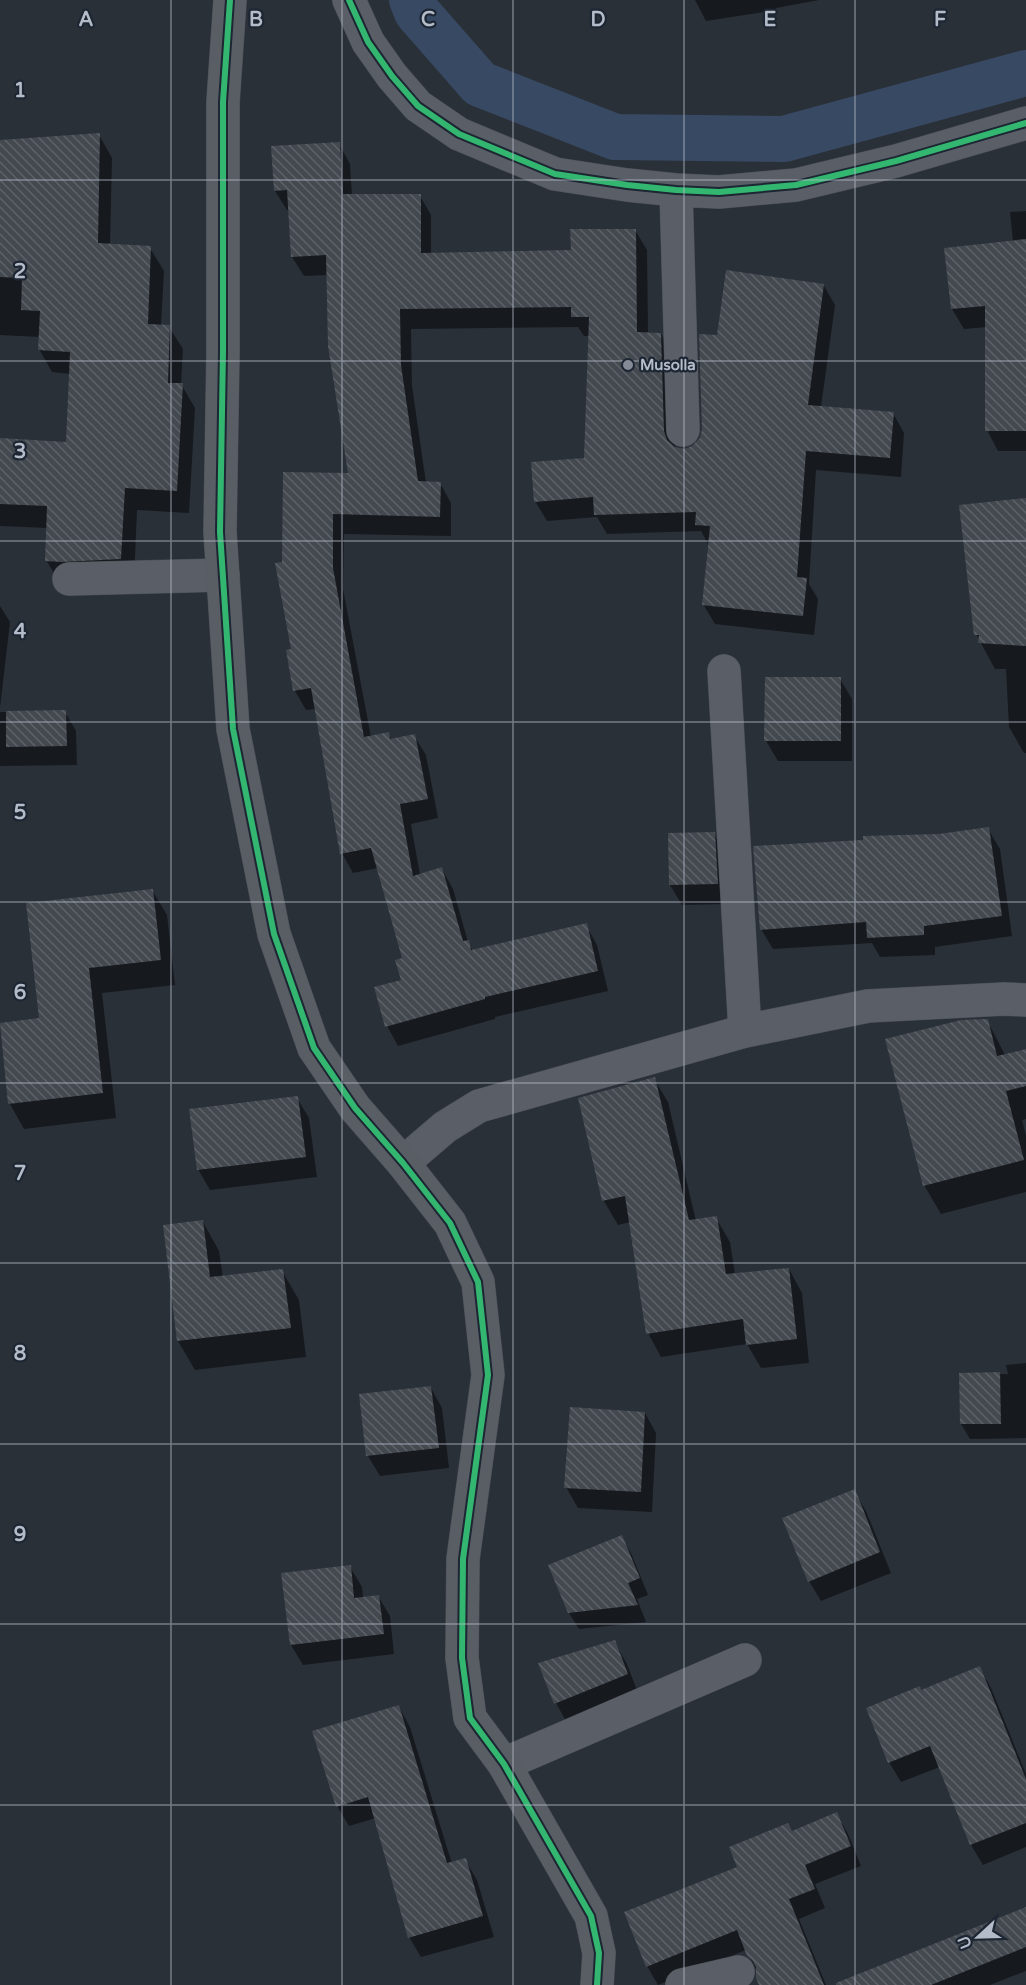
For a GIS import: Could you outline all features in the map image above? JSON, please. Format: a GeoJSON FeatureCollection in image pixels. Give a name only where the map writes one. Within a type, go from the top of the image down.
{"type":"FeatureCollection","features":[{"type":"Feature","properties":{"kind":"street"},"geometry":{"type":"LineString","coordinates":[[230,0],[223,102],[220,532],[233,729],[274,934],[314,1048],[355,1108],[404,1163],[450,1223],[478,1282],[488,1375],[464,1559],[462,1658],[471,1718],[504,1764],[591,1916],[599,1953],[597,1985]]}},
{"type":"Feature","properties":{"kind":"street"},"geometry":{"type":"LineString","coordinates":[[349,0],[368,42],[392,76],[418,106],[459,134],[555,174],[627,185],[719,192],[796,185],[896,161],[1026,123]]}},
{"type":"Feature","properties":{"kind":"street"},"geometry":{"type":"LineString","coordinates":[[676,190],[683,430]]}},
{"type":"Feature","properties":{"kind":"street"},"geometry":{"type":"LineString","coordinates":[[69,579],[223,575]]}},
{"type":"Feature","properties":{"kind":"street"},"geometry":{"type":"LineString","coordinates":[[724,671],[745,1031]]}},
{"type":"Feature","properties":{"kind":"street"},"geometry":{"type":"LineString","coordinates":[[404,1163],[445,1128],[479,1106],[745,1031],[868,1006],[1004,999],[1026,1000]]}},
{"type":"Feature","properties":{"kind":"street"},"geometry":{"type":"LineString","coordinates":[[504,1764],[745,1660]]}},
{"type":"Feature","properties":{"kind":"street"},"geometry":{"type":"LineString","coordinates":[[682,1985],[738,1972]]}},
{"type":"Feature","properties":{"kind":"building"},"geometry":{"type":"Polygon","coordinates":[[[100,133],[98,243],[151,246],[148,324],[170,325],[168,383],[183,383],[177,491],[125,488],[121,559],[45,561],[47,506],[0,504],[0,438],[66,442],[70,352],[38,350],[40,311],[21,310],[22,278],[0,277],[0,140],[100,133]]]}},
{"type":"Feature","properties":{"kind":"building"},"geometry":{"type":"Polygon","coordinates":[[[340,142],[343,194],[421,194],[421,253],[571,250],[570,229],[636,229],[637,332],[661,333],[664,431],[667,440],[675,447],[684,449],[692,446],[700,438],[702,429],[699,334],[717,335],[726,270],[824,284],[808,405],[894,412],[890,458],[806,451],[797,577],[807,578],[803,616],[702,605],[710,526],[695,525],[696,512],[594,515],[593,497],[534,502],[531,462],[584,458],[589,317],[571,317],[571,307],[400,309],[401,365],[418,481],[441,482],[440,517],[333,514],[333,568],[364,737],[389,732],[390,739],[415,734],[428,799],[400,804],[413,876],[442,867],[463,941],[469,940],[471,950],[587,923],[598,971],[485,997],[485,999],[385,1027],[374,987],[401,980],[395,960],[402,958],[371,848],[340,854],[311,688],[293,691],[286,650],[291,649],[275,563],[282,562],[283,472],[348,473],[328,346],[326,255],[291,257],[287,190],[274,191],[271,146],[340,142]]]}},
{"type":"Feature","properties":{"kind":"building"},"geometry":{"type":"Polygon","coordinates":[[[1026,239],[1026,431],[985,431],[985,306],[951,309],[944,248],[1026,239]]]}},
{"type":"Feature","properties":{"kind":"building"},"geometry":{"type":"Polygon","coordinates":[[[1026,498],[1026,646],[978,643],[979,635],[974,635],[959,505],[1026,498]]]}},
{"type":"Feature","properties":{"kind":"building"},"geometry":{"type":"Polygon","coordinates":[[[765,677],[841,677],[841,741],[764,741],[765,677]]]}},
{"type":"Feature","properties":{"kind":"building"},"geometry":{"type":"Polygon","coordinates":[[[66,710],[67,746],[6,747],[6,711],[66,710]]]}},
{"type":"Feature","properties":{"kind":"building"},"geometry":{"type":"Polygon","coordinates":[[[989,827],[1002,916],[924,926],[924,935],[867,938],[866,922],[760,930],[753,846],[863,840],[863,836],[939,834],[989,827]]]}},
{"type":"Feature","properties":{"kind":"building"},"geometry":{"type":"Polygon","coordinates":[[[715,832],[718,884],[669,885],[668,833],[715,832]]]}},
{"type":"Feature","properties":{"kind":"building"},"geometry":{"type":"Polygon","coordinates":[[[153,889],[161,960],[89,968],[103,1093],[8,1104],[0,1023],[39,1018],[26,903],[153,889]]]}},
{"type":"Feature","properties":{"kind":"building"},"geometry":{"type":"Polygon","coordinates":[[[988,1019],[997,1056],[1026,1049],[1026,1086],[1006,1091],[1024,1160],[923,1186],[885,1039],[961,1020],[988,1019]]]}},
{"type":"Feature","properties":{"kind":"building"},"geometry":{"type":"Polygon","coordinates":[[[655,1077],[689,1220],[717,1216],[726,1274],[789,1268],[797,1339],[746,1345],[743,1319],[646,1334],[625,1196],[602,1201],[578,1098],[655,1077]]]}},
{"type":"Feature","properties":{"kind":"building"},"geometry":{"type":"Polygon","coordinates":[[[298,1096],[306,1157],[197,1170],[189,1109],[298,1096]]]}},
{"type":"Feature","properties":{"kind":"building"},"geometry":{"type":"Polygon","coordinates":[[[203,1220],[210,1277],[283,1269],[291,1328],[177,1341],[163,1225],[203,1220]]]}},
{"type":"Feature","properties":{"kind":"building"},"geometry":{"type":"Polygon","coordinates":[[[1000,1372],[1001,1424],[960,1424],[959,1373],[1000,1372]]]}},
{"type":"Feature","properties":{"kind":"building"},"geometry":{"type":"Polygon","coordinates":[[[431,1386],[439,1448],[366,1456],[359,1394],[431,1386]]]}},
{"type":"Feature","properties":{"kind":"building"},"geometry":{"type":"Polygon","coordinates":[[[570,1407],[645,1412],[641,1492],[564,1488],[570,1407]]]}},
{"type":"Feature","properties":{"kind":"building"},"geometry":{"type":"Polygon","coordinates":[[[855,1489],[880,1552],[808,1582],[782,1518],[855,1489]]]}},
{"type":"Feature","properties":{"kind":"building"},"geometry":{"type":"Polygon","coordinates":[[[622,1535],[640,1578],[628,1583],[638,1605],[568,1613],[548,1565],[622,1535]]]}},
{"type":"Feature","properties":{"kind":"building"},"geometry":{"type":"Polygon","coordinates":[[[351,1565],[354,1598],[379,1595],[384,1634],[290,1645],[281,1573],[351,1565]]]}},
{"type":"Feature","properties":{"kind":"building"},"geometry":{"type":"Polygon","coordinates":[[[615,1640],[628,1674],[554,1704],[538,1663],[615,1640]]]}},
{"type":"Feature","properties":{"kind":"building"},"geometry":{"type":"Polygon","coordinates":[[[980,1666],[1026,1779],[1026,1823],[970,1845],[930,1746],[888,1763],[866,1708],[920,1686],[921,1690],[980,1666]]]}},
{"type":"Feature","properties":{"kind":"building"},"geometry":{"type":"Polygon","coordinates":[[[399,1705],[447,1863],[466,1858],[483,1916],[408,1938],[368,1797],[336,1807],[312,1731],[399,1705]]]}},
{"type":"Feature","properties":{"kind":"building"},"geometry":{"type":"Polygon","coordinates":[[[837,1812],[851,1846],[805,1865],[815,1889],[789,1899],[824,1985],[759,1985],[756,1978],[756,1967],[747,1956],[737,1930],[646,1967],[624,1912],[737,1867],[729,1847],[788,1823],[792,1831],[837,1812]]]}},
{"type":"Feature","properties":{"kind":"building"},"geometry":{"type":"Polygon","coordinates":[[[1026,1907],[1026,1947],[931,1985],[836,1985],[836,1983],[1026,1907]]]}},
{"type":"Feature","properties":{"kind":"waterway"},"geometry":{"type":"LineString","coordinates":[[412,0],[417,12],[480,84],[615,137],[784,139],[1026,73]]}},
{"type":"Feature","properties":{"kind":"cycle path"},"geometry":{"type":"LineString","coordinates":[[230,0],[223,102],[220,532],[233,729],[274,934],[314,1048],[355,1108],[403,1163],[450,1223],[478,1282],[488,1375],[463,1559],[462,1658],[470,1718],[504,1764],[591,1916],[599,1953],[597,1985]]}},
{"type":"Feature","properties":{"kind":"cycle path"},"geometry":{"type":"LineString","coordinates":[[349,0],[368,42],[392,76],[418,106],[459,134],[555,174],[627,185],[719,192],[796,185],[896,161],[1026,123]]}},
{"type":"Feature","properties":{"kind":"place","name":"Musolla"},"geometry":{"type":"Point","coordinates":[628,365]}}]}
